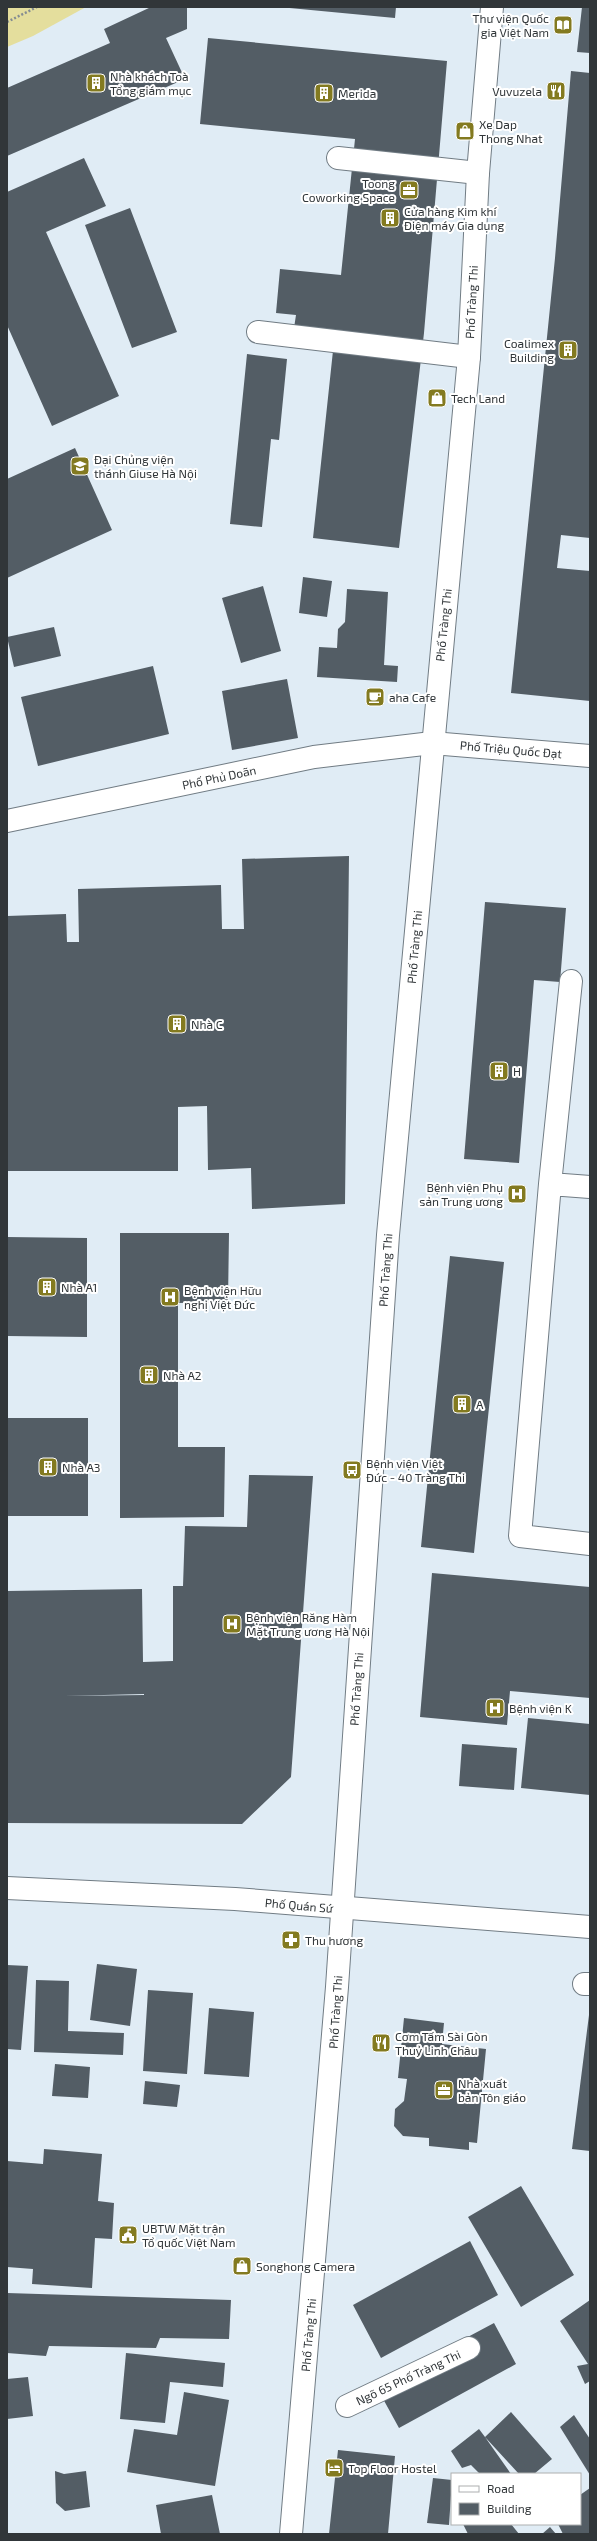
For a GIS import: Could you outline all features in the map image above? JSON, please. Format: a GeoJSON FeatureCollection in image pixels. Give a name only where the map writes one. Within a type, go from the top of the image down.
{"type":"FeatureCollection","features":[{"type":"Feature","properties":{"kind":"main road","name":"Phố Tràng Thi"},"geometry":{"type":"LineString","coordinates":[[291,2534],[337,1987],[341,1909],[388,1235],[468,357],[478,173],[492,7]]}},
{"type":"Feature","properties":{"kind":"main road"},"geometry":{"type":"LineString","coordinates":[[338,158],[478,173]]}},
{"type":"Feature","properties":{"kind":"main road"},"geometry":{"type":"LineString","coordinates":[[258,332],[468,357]]}},
{"type":"Feature","properties":{"kind":"main road","name":"Phố Triệu Quốc Đạt"},"geometry":{"type":"LineString","coordinates":[[432,743],[590,756]]}},
{"type":"Feature","properties":{"kind":"main road","name":"Phố Phủ Doãn"},"geometry":{"type":"LineString","coordinates":[[7,821],[314,757],[432,743]]}},
{"type":"Feature","properties":{"kind":"main road"},"geometry":{"type":"LineString","coordinates":[[571,981],[550,1184],[520,1536],[590,1544]]}},
{"type":"Feature","properties":{"kind":"main road"},"geometry":{"type":"LineString","coordinates":[[550,1184],[590,1187]]}},
{"type":"Feature","properties":{"kind":"main road","name":"Phố Quán Sứ"},"geometry":{"type":"LineString","coordinates":[[7,1888],[235,1899],[341,1909],[590,1927]]}},
{"type":"Feature","properties":{"kind":"main road","name":"Ngõ 65 Phố Tràng Thi"},"geometry":{"type":"LineString","coordinates":[[347,2406],[469,2348]]}},
{"type":"Feature","properties":{"kind":"path"},"geometry":{"type":"LineString","coordinates":[[7,22],[37,7]]}},
{"type":"Feature","properties":{"kind":"shaded area"},"geometry":{"type":"Polygon","coordinates":[[[7,7],[86,7],[33,36],[7,47],[7,7]]]}},
{"type":"Feature","properties":{"kind":"building","name":"Nhà khách Toà Tổng giám mục"},"geometry":{"type":"Polygon","coordinates":[[[151,7],[187,7],[187,29],[166,38],[185,79],[7,156],[7,88],[110,43],[104,29],[151,7]]]}},
{"type":"Feature","properties":{"kind":"building"},"geometry":{"type":"Polygon","coordinates":[[[279,7],[396,7],[395,18],[279,7]]]}},
{"type":"Feature","properties":{"kind":"building"},"geometry":{"type":"Polygon","coordinates":[[[582,7],[590,7],[590,53],[577,52],[582,7]]]}},
{"type":"Feature","properties":{"kind":"building"},"geometry":{"type":"Polygon","coordinates":[[[208,38],[447,61],[424,333],[399,548],[313,538],[335,332],[294,328],[296,315],[276,313],[280,269],[341,275],[355,139],[200,124],[208,38]]]}},
{"type":"Feature","properties":{"kind":"building"},"geometry":{"type":"Polygon","coordinates":[[[571,71],[590,73],[590,538],[561,535],[557,568],[590,571],[590,701],[511,693],[555,258],[571,71]]]}},
{"type":"Feature","properties":{"kind":"building"},"geometry":{"type":"Polygon","coordinates":[[[84,158],[106,206],[46,232],[119,396],[52,426],[7,325],[7,192],[84,158]]]}},
{"type":"Feature","properties":{"kind":"building"},"geometry":{"type":"Polygon","coordinates":[[[130,208],[177,332],[132,348],[85,225],[130,208]]]}},
{"type":"Feature","properties":{"kind":"building"},"geometry":{"type":"Polygon","coordinates":[[[247,354],[287,359],[279,440],[271,439],[262,527],[230,524],[247,354]]]}},
{"type":"Feature","properties":{"kind":"building"},"geometry":{"type":"Polygon","coordinates":[[[75,448],[112,530],[7,578],[7,479],[75,448]]]}},
{"type":"Feature","properties":{"kind":"building"},"geometry":{"type":"Polygon","coordinates":[[[303,577],[332,581],[327,617],[299,613],[303,577]]]}},
{"type":"Feature","properties":{"kind":"building"},"geometry":{"type":"Polygon","coordinates":[[[263,586],[281,651],[241,663],[222,598],[263,586]]]}},
{"type":"Feature","properties":{"kind":"building"},"geometry":{"type":"Polygon","coordinates":[[[347,589],[388,592],[384,665],[398,666],[397,682],[317,677],[319,647],[337,648],[338,629],[345,622],[347,589]]]}},
{"type":"Feature","properties":{"kind":"building"},"geometry":{"type":"Polygon","coordinates":[[[54,627],[61,656],[14,667],[7,637],[54,627]]]}},
{"type":"Feature","properties":{"kind":"building"},"geometry":{"type":"Polygon","coordinates":[[[153,666],[169,734],[38,766],[21,697],[153,666]]]}},
{"type":"Feature","properties":{"kind":"building"},"geometry":{"type":"Polygon","coordinates":[[[287,679],[298,738],[232,750],[222,691],[287,679]]]}},
{"type":"Feature","properties":{"kind":"building","name":"Nhà C"},"geometry":{"type":"Polygon","coordinates":[[[349,856],[345,1204],[252,1209],[251,1168],[208,1170],[207,1106],[178,1107],[178,1171],[7,1171],[7,916],[66,914],[67,942],[79,942],[78,889],[221,885],[222,929],[244,929],[242,859],[349,856]]]}},
{"type":"Feature","properties":{"kind":"building","name":"H"},"geometry":{"type":"Polygon","coordinates":[[[485,902],[566,908],[560,982],[534,980],[519,1163],[464,1159],[485,902]]]}},
{"type":"Feature","properties":{"kind":"building","name":"Nhà A2"},"geometry":{"type":"Polygon","coordinates":[[[120,1233],[229,1233],[228,1302],[178,1303],[178,1447],[225,1447],[224,1517],[120,1518],[120,1233]]]}},
{"type":"Feature","properties":{"kind":"building","name":"Nhà A1"},"geometry":{"type":"Polygon","coordinates":[[[7,1237],[87,1238],[87,1337],[7,1336],[7,1237]]]}},
{"type":"Feature","properties":{"kind":"building","name":"A"},"geometry":{"type":"Polygon","coordinates":[[[450,1256],[504,1262],[474,1553],[421,1547],[450,1256]]]}},
{"type":"Feature","properties":{"kind":"building","name":"Nhà A3"},"geometry":{"type":"Polygon","coordinates":[[[7,1418],[88,1418],[88,1516],[7,1516],[7,1418]]]}},
{"type":"Feature","properties":{"kind":"building","name":"Bệnh viện Răng Hàm Mặt Trung ương Hà Nội"},"geometry":{"type":"Polygon","coordinates":[[[249,1475],[313,1476],[291,1777],[242,1824],[7,1823],[7,1591],[142,1589],[143,1662],[173,1661],[173,1586],[183,1586],[185,1526],[247,1527],[249,1475]],[[144,1694],[64,1696],[144,1695],[144,1694]]]}},
{"type":"Feature","properties":{"kind":"building"},"geometry":{"type":"Polygon","coordinates":[[[432,1573],[590,1587],[590,1698],[510,1691],[507,1725],[420,1717],[432,1573]]]}},
{"type":"Feature","properties":{"kind":"building"},"geometry":{"type":"Polygon","coordinates":[[[528,1718],[590,1724],[590,1795],[521,1788],[528,1718]]]}},
{"type":"Feature","properties":{"kind":"building"},"geometry":{"type":"Polygon","coordinates":[[[462,1744],[517,1748],[514,1790],[459,1786],[462,1744]]]}},
{"type":"Feature","properties":{"kind":"building"},"geometry":{"type":"Polygon","coordinates":[[[97,1964],[137,1969],[130,2026],[90,2020],[97,1964]]]}},
{"type":"Feature","properties":{"kind":"building"},"geometry":{"type":"Polygon","coordinates":[[[7,1965],[28,1966],[21,2050],[7,2049],[7,1965]]]}},
{"type":"Feature","properties":{"kind":"building"},"geometry":{"type":"Polygon","coordinates":[[[36,1980],[69,1981],[68,2031],[124,2033],[123,2055],[34,2052],[36,1980]]]}},
{"type":"Feature","properties":{"kind":"building"},"geometry":{"type":"Polygon","coordinates":[[[148,1990],[193,1993],[187,2074],[143,2071],[148,1990]]]}},
{"type":"Feature","properties":{"kind":"building"},"geometry":{"type":"Polygon","coordinates":[[[209,2008],[254,2012],[249,2077],[204,2074],[209,2008]]]}},
{"type":"Feature","properties":{"kind":"building"},"geometry":{"type":"Polygon","coordinates":[[[590,2015],[590,2151],[572,2149],[590,2015]]]}},
{"type":"Feature","properties":{"kind":"building","name":"Nhà xuất bản Tôn giáo"},"geometry":{"type":"Polygon","coordinates":[[[404,2018],[444,2023],[442,2044],[486,2049],[477,2143],[469,2142],[469,2150],[429,2146],[429,2138],[403,2136],[394,2126],[395,2109],[404,2101],[407,2079],[398,2078],[404,2018]]]}},
{"type":"Feature","properties":{"kind":"building"},"geometry":{"type":"Polygon","coordinates":[[[55,2064],[90,2067],[88,2098],[52,2096],[55,2064]]]}},
{"type":"Feature","properties":{"kind":"building"},"geometry":{"type":"Polygon","coordinates":[[[145,2081],[180,2085],[177,2107],[143,2104],[145,2081]]]}},
{"type":"Feature","properties":{"kind":"building"},"geometry":{"type":"Polygon","coordinates":[[[44,2149],[102,2154],[98,2201],[114,2203],[112,2239],[95,2238],[92,2288],[32,2284],[33,2269],[7,2267],[7,2161],[43,2164],[44,2149]]]}},
{"type":"Feature","properties":{"kind":"building"},"geometry":{"type":"Polygon","coordinates":[[[521,2186],[574,2275],[521,2307],[468,2217],[521,2186]]]}},
{"type":"Feature","properties":{"kind":"building"},"geometry":{"type":"Polygon","coordinates":[[[470,2241],[498,2295],[381,2358],[353,2305],[470,2241]]]}},
{"type":"Feature","properties":{"kind":"building"},"geometry":{"type":"Polygon","coordinates":[[[7,2293],[231,2300],[229,2339],[160,2338],[156,2348],[49,2346],[46,2356],[7,2353],[7,2293]]]}},
{"type":"Feature","properties":{"kind":"building"},"geometry":{"type":"Polygon","coordinates":[[[590,2300],[590,2381],[585,2384],[577,2366],[588,2364],[560,2321],[590,2300]]]}},
{"type":"Feature","properties":{"kind":"building"},"geometry":{"type":"Polygon","coordinates":[[[494,2323],[516,2364],[399,2428],[376,2386],[494,2323]]]}},
{"type":"Feature","properties":{"kind":"building"},"geometry":{"type":"Polygon","coordinates":[[[126,2353],[225,2363],[223,2387],[170,2382],[165,2423],[120,2419],[126,2353]]]}},
{"type":"Feature","properties":{"kind":"building"},"geometry":{"type":"Polygon","coordinates":[[[28,2377],[33,2416],[7,2419],[7,2379],[28,2377]]]}},
{"type":"Feature","properties":{"kind":"building"},"geometry":{"type":"Polygon","coordinates":[[[184,2392],[229,2400],[215,2486],[127,2472],[134,2429],[177,2435],[184,2392]]]}},
{"type":"Feature","properties":{"kind":"building"},"geometry":{"type":"Polygon","coordinates":[[[511,2412],[552,2459],[535,2473],[518,2473],[485,2437],[511,2412]]]}},
{"type":"Feature","properties":{"kind":"building"},"geometry":{"type":"Polygon","coordinates":[[[574,2415],[590,2439],[590,2475],[560,2427],[574,2415]]]}},
{"type":"Feature","properties":{"kind":"building"},"geometry":{"type":"Polygon","coordinates":[[[479,2429],[510,2473],[479,2473],[471,2465],[462,2468],[451,2451],[479,2429]]]}},
{"type":"Feature","properties":{"kind":"building"},"geometry":{"type":"Polygon","coordinates":[[[338,2450],[395,2456],[388,2534],[329,2534],[338,2450]]]}},
{"type":"Feature","properties":{"kind":"building"},"geometry":{"type":"Polygon","coordinates":[[[55,2471],[64,2474],[86,2471],[90,2507],[65,2511],[56,2503],[55,2471]]]}},
{"type":"Feature","properties":{"kind":"building"},"geometry":{"type":"Polygon","coordinates":[[[433,2478],[451,2480],[449,2525],[427,2523],[433,2478]]]}},
{"type":"Feature","properties":{"kind":"building"},"geometry":{"type":"Polygon","coordinates":[[[590,2488],[590,2534],[563,2534],[558,2525],[581,2525],[581,2494],[590,2488]]]}},
{"type":"Feature","properties":{"kind":"building"},"geometry":{"type":"Polygon","coordinates":[[[212,2495],[220,2534],[161,2534],[156,2505],[212,2495]]]}},
{"type":"Feature","properties":{"kind":"building"},"geometry":{"type":"Polygon","coordinates":[[[464,2525],[512,2525],[519,2534],[468,2534],[464,2525]]]}},
{"type":"Feature","properties":{"kind":"building"},"geometry":{"type":"Polygon","coordinates":[[[550,2527],[556,2534],[542,2534],[550,2527]]]}},
{"type":"Feature","properties":{"kind":"place","name":"Thư viện Quốc gia Việt Nam"},"geometry":{"type":"Point","coordinates":[563,25]}},
{"type":"Feature","properties":{"kind":"place","name":"Nhà khách Toà Tổng giám mục"},"geometry":{"type":"Point","coordinates":[96,83]}},
{"type":"Feature","properties":{"kind":"place","name":"Vuvuzela"},"geometry":{"type":"Point","coordinates":[556,91]}},
{"type":"Feature","properties":{"kind":"place","name":"Merida"},"geometry":{"type":"Point","coordinates":[324,93]}},
{"type":"Feature","properties":{"kind":"place","name":"Xe Dap Thong Nhat"},"geometry":{"type":"Point","coordinates":[465,131]}},
{"type":"Feature","properties":{"kind":"place","name":"Toong Coworking Space"},"geometry":{"type":"Point","coordinates":[409,190]}},
{"type":"Feature","properties":{"kind":"place","name":"Cửa hàng Kim khí Điện máy Gia dụng"},"geometry":{"type":"Point","coordinates":[390,218]}},
{"type":"Feature","properties":{"kind":"place","name":"Coalimex Building"},"geometry":{"type":"Point","coordinates":[568,350]}},
{"type":"Feature","properties":{"kind":"place","name":"Tech Land"},"geometry":{"type":"Point","coordinates":[437,398]}},
{"type":"Feature","properties":{"kind":"place","name":"Đại Chủng viện thánh Giuse Hà Nội"},"geometry":{"type":"Point","coordinates":[80,466]}},
{"type":"Feature","properties":{"kind":"place","name":"aha Cafe"},"geometry":{"type":"Point","coordinates":[375,697]}},
{"type":"Feature","properties":{"kind":"place","name":"Nhà C"},"geometry":{"type":"Point","coordinates":[177,1024]}},
{"type":"Feature","properties":{"kind":"place","name":"H"},"geometry":{"type":"Point","coordinates":[499,1071]}},
{"type":"Feature","properties":{"kind":"place","name":"Bệnh viện Phụ sản Trung ương"},"geometry":{"type":"Point","coordinates":[517,1194]}},
{"type":"Feature","properties":{"kind":"place","name":"Nhà A1"},"geometry":{"type":"Point","coordinates":[47,1287]}},
{"type":"Feature","properties":{"kind":"place","name":"Bệnh viện Hữu nghị Việt Đức"},"geometry":{"type":"Point","coordinates":[170,1297]}},
{"type":"Feature","properties":{"kind":"place","name":"Nhà A2"},"geometry":{"type":"Point","coordinates":[149,1375]}},
{"type":"Feature","properties":{"kind":"place","name":"A"},"geometry":{"type":"Point","coordinates":[462,1404]}},
{"type":"Feature","properties":{"kind":"place","name":"Nhà A3"},"geometry":{"type":"Point","coordinates":[48,1467]}},
{"type":"Feature","properties":{"kind":"place","name":"Bệnh viện Việt Đức - 40 Tràng Thi"},"geometry":{"type":"Point","coordinates":[352,1470]}},
{"type":"Feature","properties":{"kind":"place","name":"Bệnh viện Răng Hàm Mặt Trung ương Hà Nội"},"geometry":{"type":"Point","coordinates":[232,1624]}},
{"type":"Feature","properties":{"kind":"place","name":"Bệnh viện K"},"geometry":{"type":"Point","coordinates":[495,1708]}},
{"type":"Feature","properties":{"kind":"place","name":"Thu hương"},"geometry":{"type":"Point","coordinates":[291,1940]}},
{"type":"Feature","properties":{"kind":"place","name":"Cơm Tấm Sài Gòn Thuỷ Linh Châu"},"geometry":{"type":"Point","coordinates":[381,2043]}},
{"type":"Feature","properties":{"kind":"place","name":"Nhà xuất bản Tôn giáo"},"geometry":{"type":"Point","coordinates":[444,2090]}},
{"type":"Feature","properties":{"kind":"place","name":"UBTW Mặt trận Tổ quốc Việt Nam"},"geometry":{"type":"Point","coordinates":[128,2235]}},
{"type":"Feature","properties":{"kind":"place","name":"Songhong Camera"},"geometry":{"type":"Point","coordinates":[242,2266]}},
{"type":"Feature","properties":{"kind":"place","name":"Top Floor Hostel"},"geometry":{"type":"Point","coordinates":[334,2468]}}]}
